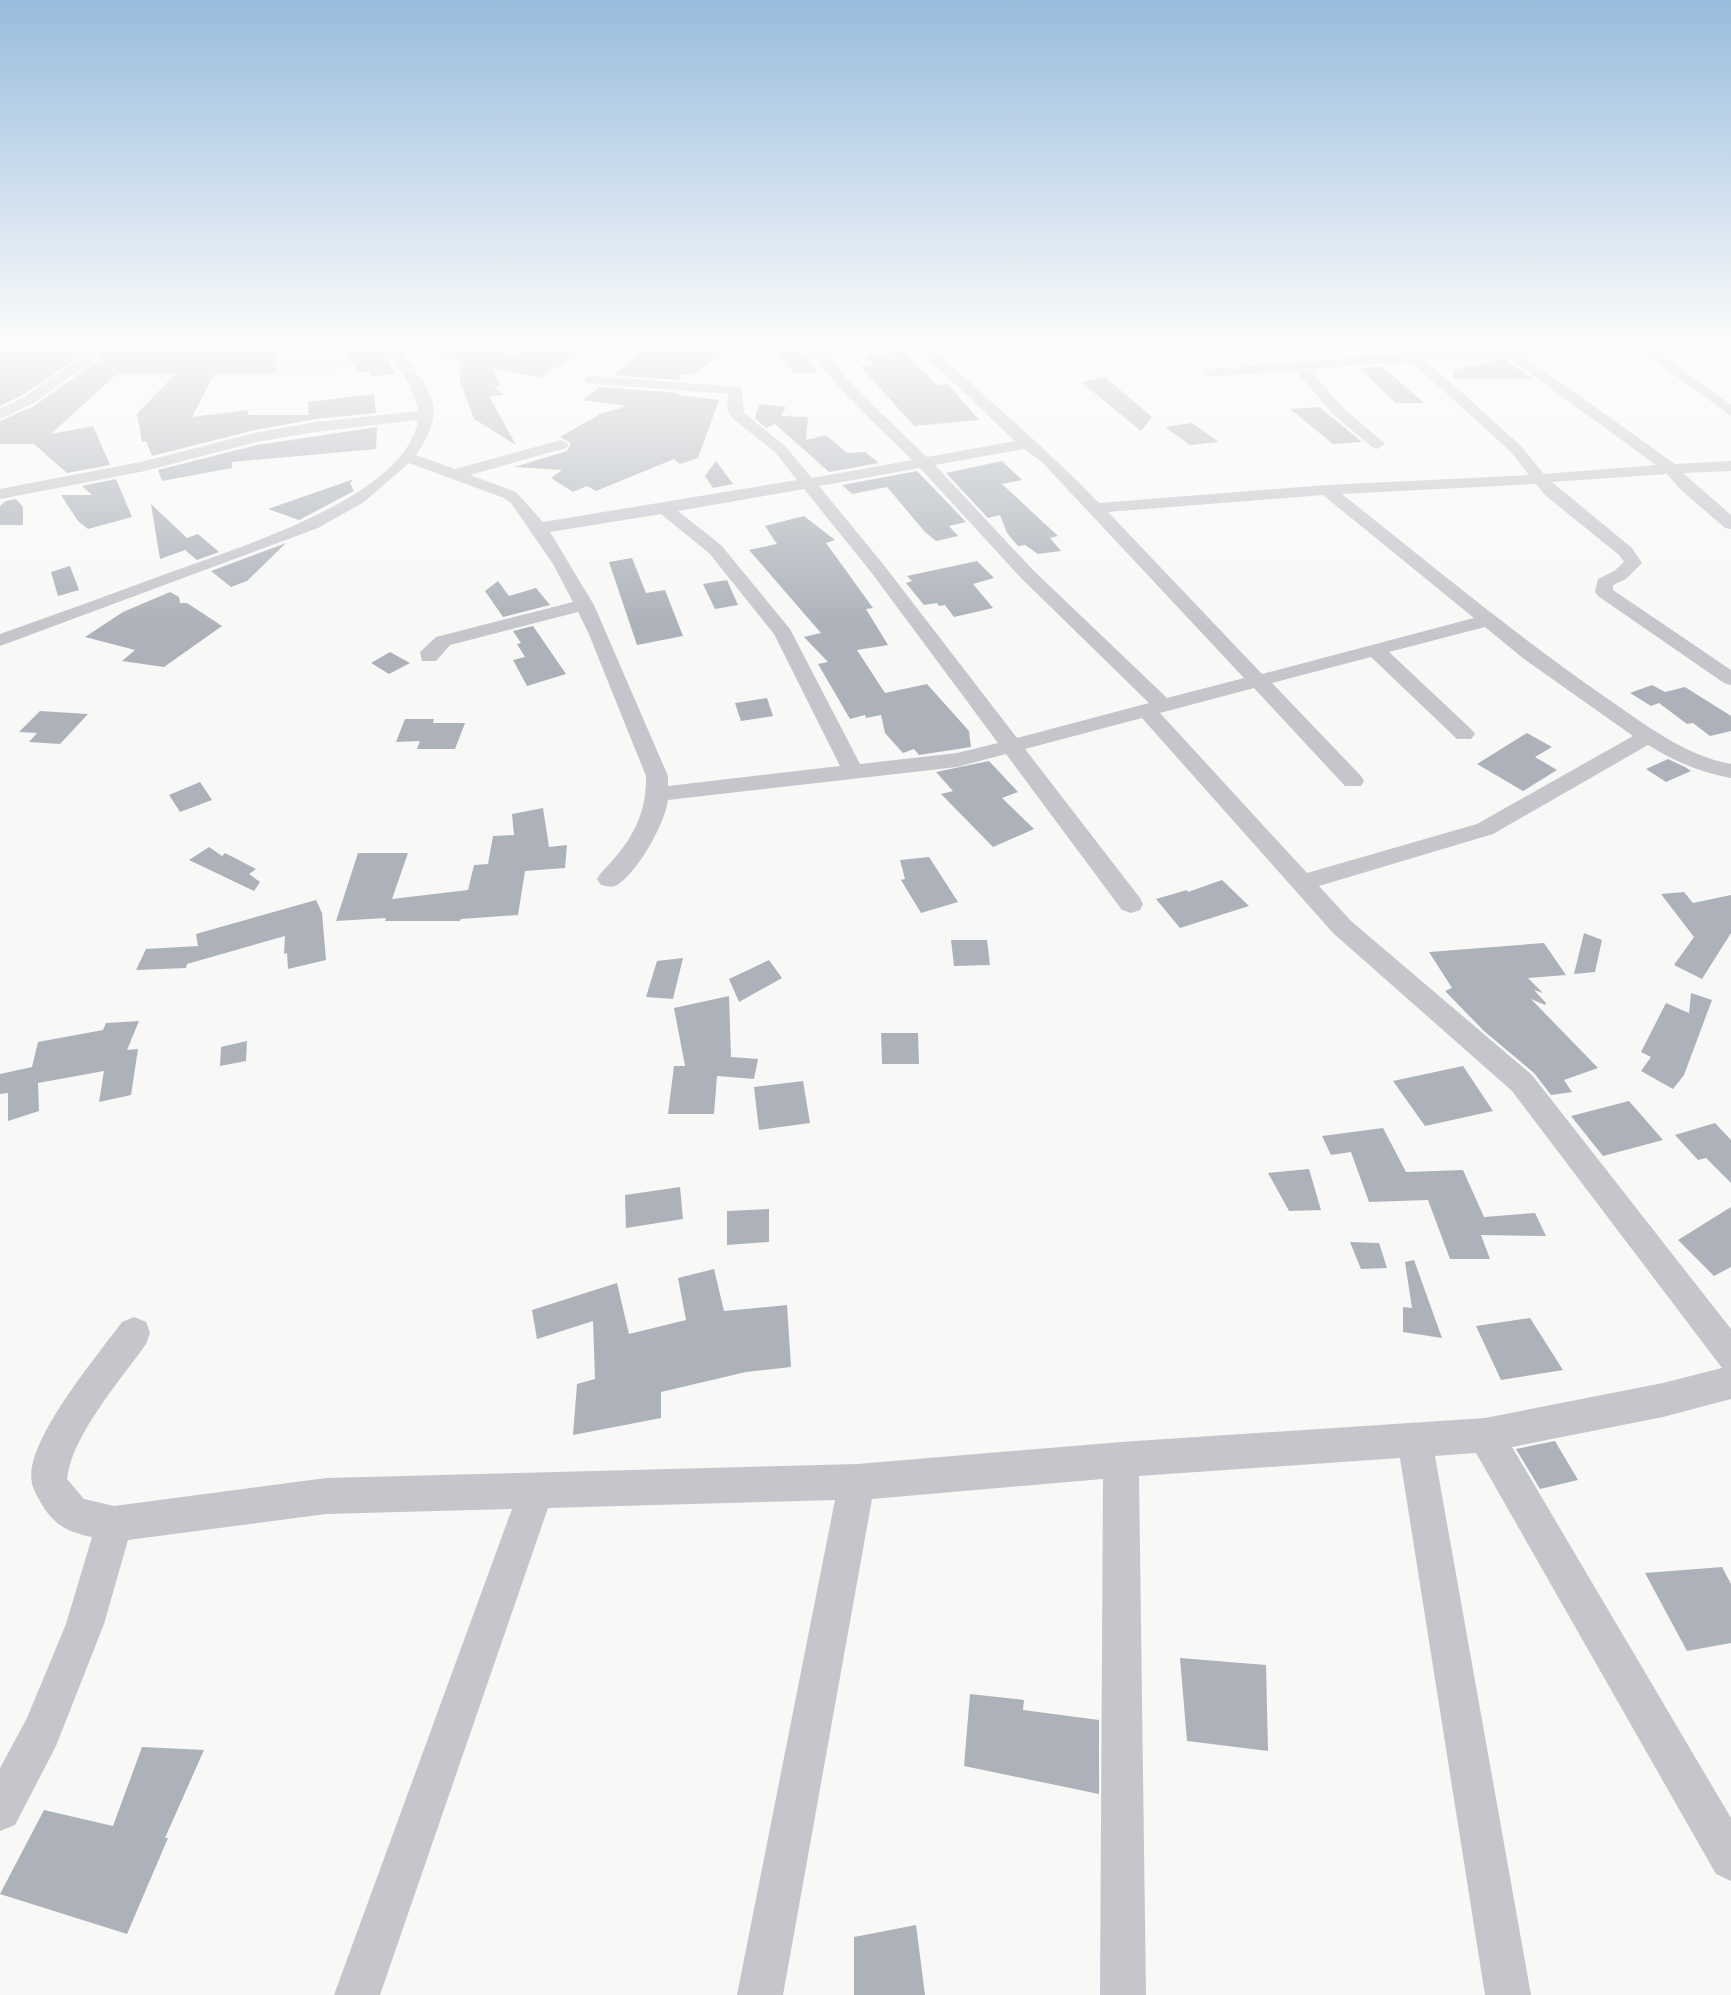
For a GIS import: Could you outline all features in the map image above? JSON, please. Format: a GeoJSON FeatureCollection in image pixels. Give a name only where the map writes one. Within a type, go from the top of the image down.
{"type":"FeatureCollection","features":[{"type":"Feature","properties":{"kind":"street"},"geometry":{"type":"LineString","coordinates":[[0,494],[145,466],[247,440]]}},
{"type":"Feature","properties":{"kind":"street"},"geometry":{"type":"LineString","coordinates":[[0,640],[249,550],[327,518],[350,505],[407,457],[417,440]]}},
{"type":"Feature","properties":{"kind":"street"},"geometry":{"type":"LineString","coordinates":[[769,440],[780,449],[805,483],[877,568],[1131,904]]}},
{"type":"Feature","properties":{"kind":"street"},"geometry":{"type":"LineString","coordinates":[[900,440],[1155,708],[1342,927],[1522,1083],[1731,1355]]}},
{"type":"Feature","properties":{"kind":"street"},"geometry":{"type":"LineString","coordinates":[[1023,440],[1047,458],[1097,508],[1353,781]]}},
{"type":"Feature","properties":{"kind":"street"},"geometry":{"type":"LineString","coordinates":[[1372,440],[1377,444]]}},
{"type":"Feature","properties":{"kind":"street"},"geometry":{"type":"LineString","coordinates":[[1506,440],[1556,495],[1626,552],[1633,563],[1620,575],[1604,583],[1604,592],[1730,677]]}},
{"type":"Feature","properties":{"kind":"street"},"geometry":{"type":"LineString","coordinates":[[1631,440],[1670,468],[1686,486],[1731,524]]}},
{"type":"Feature","properties":{"kind":"street"},"geometry":{"type":"LineString","coordinates":[[540,528],[1027,444]]}},
{"type":"Feature","properties":{"kind":"street"},"geometry":{"type":"LineString","coordinates":[[455,474],[561,445]]}},
{"type":"Feature","properties":{"kind":"street"},"geometry":{"type":"LineString","coordinates":[[407,457],[510,495],[540,528],[585,605],[657,776],[659,794],[652,824],[639,848],[609,879]]}},
{"type":"Feature","properties":{"kind":"street"},"geometry":{"type":"LineString","coordinates":[[1097,508],[1327,490],[1731,466]]}},
{"type":"Feature","properties":{"kind":"street"},"geometry":{"type":"LineString","coordinates":[[1327,490],[1486,621],[1648,736],[1703,766],[1731,771]]}},
{"type":"Feature","properties":{"kind":"street"},"geometry":{"type":"LineString","coordinates":[[664,508],[715,549],[783,633],[853,772]]}},
{"type":"Feature","properties":{"kind":"street"},"geometry":{"type":"LineString","coordinates":[[429,657],[430,652],[443,641],[585,605]]}},
{"type":"Feature","properties":{"kind":"street"},"geometry":{"type":"LineString","coordinates":[[659,794],[957,760],[1486,621]]}},
{"type":"Feature","properties":{"kind":"street"},"geometry":{"type":"LineString","coordinates":[[1375,650],[1464,734]]}},
{"type":"Feature","properties":{"kind":"street"},"geometry":{"type":"LineString","coordinates":[[1304,882],[1485,829],[1648,736]]}},
{"type":"Feature","properties":{"kind":"street"},"geometry":{"type":"LineString","coordinates":[[134,1333],[68,1426],[52,1457],[48,1482],[61,1502],[74,1515],[114,1524],[326,1496],[857,1482],[1121,1460],[1485,1435],[1663,1400],[1731,1382]]}},
{"type":"Feature","properties":{"kind":"street"},"geometry":{"type":"LineString","coordinates":[[1485,1435],[1731,1859]]}},
{"type":"Feature","properties":{"kind":"street"},"geometry":{"type":"LineString","coordinates":[[1415,1440],[1508,1995]]}},
{"type":"Feature","properties":{"kind":"street"},"geometry":{"type":"LineString","coordinates":[[1121,1460],[1123,1995]]}},
{"type":"Feature","properties":{"kind":"street"},"geometry":{"type":"LineString","coordinates":[[760,1995],[857,1482]]}},
{"type":"Feature","properties":{"kind":"street"},"geometry":{"type":"LineString","coordinates":[[357,1995],[536,1492]]}},
{"type":"Feature","properties":{"kind":"street"},"geometry":{"type":"LineString","coordinates":[[0,1810],[42,1732],[85,1624],[114,1524]]}},
{"type":"Feature","properties":{"kind":"building"},"geometry":{"type":"Polygon","coordinates":[[[0,440],[99,440],[110,465],[67,473],[34,444],[0,444],[0,440]]]}},
{"type":"Feature","properties":{"kind":"building"},"geometry":{"type":"Polygon","coordinates":[[[142,440],[215,440],[152,456],[146,441],[142,440]]]}},
{"type":"Feature","properties":{"kind":"building"},"geometry":{"type":"Polygon","coordinates":[[[290,440],[376,440],[376,449],[232,462],[232,468],[162,481],[158,470],[257,445],[290,440]]]}},
{"type":"Feature","properties":{"kind":"building"},"geometry":{"type":"Polygon","coordinates":[[[566,440],[704,440],[698,458],[680,464],[674,459],[596,491],[587,486],[573,492],[551,478],[562,470],[514,467],[567,451],[571,443],[566,440]]]}},
{"type":"Feature","properties":{"kind":"building"},"geometry":{"type":"Polygon","coordinates":[[[793,440],[832,440],[847,453],[865,452],[879,463],[829,472],[793,440]]]}},
{"type":"Feature","properties":{"kind":"building"},"geometry":{"type":"Polygon","coordinates":[[[1183,440],[1219,442],[1190,445],[1183,440]]]}},
{"type":"Feature","properties":{"kind":"building"},"geometry":{"type":"Polygon","coordinates":[[[1328,440],[1362,442],[1333,444],[1328,440]]]}},
{"type":"Feature","properties":{"kind":"building"},"geometry":{"type":"Polygon","coordinates":[[[716,461],[733,484],[713,488],[705,476],[716,461]]]}},
{"type":"Feature","properties":{"kind":"building"},"geometry":{"type":"Polygon","coordinates":[[[1002,461],[1022,480],[1002,484],[1058,536],[1050,538],[1061,551],[1038,554],[1025,545],[1018,546],[1007,533],[1000,515],[988,518],[946,473],[1002,461]]]}},
{"type":"Feature","properties":{"kind":"building"},"geometry":{"type":"Polygon","coordinates":[[[917,471],[966,522],[949,526],[958,536],[936,541],[887,487],[852,494],[842,485],[917,471]]]}},
{"type":"Feature","properties":{"kind":"building"},"geometry":{"type":"Polygon","coordinates":[[[116,479],[132,517],[88,529],[78,521],[61,495],[92,495],[82,486],[116,479]]]}},
{"type":"Feature","properties":{"kind":"building"},"geometry":{"type":"Polygon","coordinates":[[[354,479],[350,483],[354,491],[299,520],[268,509],[354,479]]]}},
{"type":"Feature","properties":{"kind":"building"},"geometry":{"type":"Polygon","coordinates":[[[16,499],[23,507],[23,525],[0,525],[0,506],[6,501],[16,499]]]}},
{"type":"Feature","properties":{"kind":"building"},"geometry":{"type":"Polygon","coordinates":[[[151,504],[187,538],[198,534],[219,552],[197,560],[185,550],[160,559],[151,504]]]}},
{"type":"Feature","properties":{"kind":"building"},"geometry":{"type":"Polygon","coordinates":[[[804,516],[835,540],[826,543],[873,608],[866,609],[888,645],[857,650],[885,693],[927,684],[969,731],[971,747],[919,755],[914,749],[903,753],[885,733],[881,715],[850,719],[818,664],[828,662],[804,637],[821,633],[749,550],[777,544],[765,526],[804,516]]]}},
{"type":"Feature","properties":{"kind":"building"},"geometry":{"type":"Polygon","coordinates":[[[286,543],[247,581],[231,587],[211,571],[286,543]]]}},
{"type":"Feature","properties":{"kind":"building"},"geometry":{"type":"Polygon","coordinates":[[[632,558],[646,593],[665,590],[683,636],[637,645],[609,562],[632,558]]]}},
{"type":"Feature","properties":{"kind":"building"},"geometry":{"type":"Polygon","coordinates":[[[977,561],[994,578],[973,584],[993,608],[954,617],[945,605],[924,605],[906,583],[912,581],[907,576],[977,561]]]}},
{"type":"Feature","properties":{"kind":"building"},"geometry":{"type":"Polygon","coordinates":[[[70,566],[79,590],[58,596],[51,572],[70,566]]]}},
{"type":"Feature","properties":{"kind":"building"},"geometry":{"type":"Polygon","coordinates":[[[727,580],[738,605],[715,609],[703,584],[727,580]]]}},
{"type":"Feature","properties":{"kind":"building"},"geometry":{"type":"Polygon","coordinates":[[[498,581],[509,596],[536,588],[550,605],[503,617],[485,591],[498,581]]]}},
{"type":"Feature","properties":{"kind":"building"},"geometry":{"type":"Polygon","coordinates":[[[170,592],[179,597],[180,603],[187,603],[222,626],[164,667],[122,661],[135,650],[85,637],[123,612],[170,592]]]}},
{"type":"Feature","properties":{"kind":"building"},"geometry":{"type":"Polygon","coordinates":[[[533,626],[566,674],[527,686],[513,660],[525,657],[517,644],[521,643],[513,631],[533,626]]]}},
{"type":"Feature","properties":{"kind":"building"},"geometry":{"type":"Polygon","coordinates":[[[390,652],[410,663],[389,674],[371,663],[390,652]]]}},
{"type":"Feature","properties":{"kind":"building"},"geometry":{"type":"Polygon","coordinates":[[[1652,685],[1665,692],[1685,687],[1731,716],[1731,731],[1710,736],[1693,723],[1687,724],[1659,703],[1651,706],[1630,693],[1652,685]]]}},
{"type":"Feature","properties":{"kind":"building"},"geometry":{"type":"Polygon","coordinates":[[[767,698],[773,716],[741,721],[735,703],[767,698]]]}},
{"type":"Feature","properties":{"kind":"building"},"geometry":{"type":"Polygon","coordinates":[[[40,711],[88,714],[60,744],[29,742],[37,733],[19,732],[40,711]]]}},
{"type":"Feature","properties":{"kind":"building"},"geometry":{"type":"Polygon","coordinates":[[[405,719],[434,719],[433,723],[465,723],[455,749],[417,749],[420,741],[396,742],[405,719]]]}},
{"type":"Feature","properties":{"kind":"building"},"geometry":{"type":"Polygon","coordinates":[[[1527,733],[1552,747],[1535,757],[1557,770],[1523,791],[1477,764],[1527,733]]]}},
{"type":"Feature","properties":{"kind":"building"},"geometry":{"type":"Polygon","coordinates":[[[1668,759],[1691,771],[1666,782],[1646,769],[1668,759]]]}},
{"type":"Feature","properties":{"kind":"building"},"geometry":{"type":"Polygon","coordinates":[[[989,761],[1018,792],[1002,798],[1034,829],[993,847],[941,794],[953,791],[936,772],[989,761]]]}},
{"type":"Feature","properties":{"kind":"building"},"geometry":{"type":"Polygon","coordinates":[[[200,782],[212,800],[180,812],[169,795],[200,782]]]}},
{"type":"Feature","properties":{"kind":"building"},"geometry":{"type":"Polygon","coordinates":[[[543,808],[549,847],[567,845],[565,868],[525,871],[518,915],[460,921],[385,921],[386,918],[336,921],[358,853],[408,853],[392,899],[468,890],[474,865],[488,864],[493,836],[514,835],[512,814],[543,808]]]}},
{"type":"Feature","properties":{"kind":"building"},"geometry":{"type":"Polygon","coordinates":[[[209,847],[222,856],[225,853],[256,869],[249,874],[260,882],[254,891],[189,860],[209,847]]]}},
{"type":"Feature","properties":{"kind":"building"},"geometry":{"type":"Polygon","coordinates":[[[929,857],[958,902],[921,913],[901,880],[905,879],[900,860],[929,857]]]}},
{"type":"Feature","properties":{"kind":"building"},"geometry":{"type":"Polygon","coordinates":[[[1222,880],[1249,906],[1180,928],[1156,899],[1187,890],[1188,892],[1222,880]]]}},
{"type":"Feature","properties":{"kind":"building"},"geometry":{"type":"Polygon","coordinates":[[[1684,892],[1693,903],[1731,895],[1731,933],[1702,979],[1674,965],[1694,937],[1661,894],[1684,892]]]}},
{"type":"Feature","properties":{"kind":"building"},"geometry":{"type":"Polygon","coordinates":[[[316,900],[322,913],[326,960],[288,969],[287,953],[284,954],[285,936],[187,964],[186,968],[136,970],[146,949],[198,946],[196,934],[316,900]]]}},
{"type":"Feature","properties":{"kind":"building"},"geometry":{"type":"Polygon","coordinates":[[[1584,933],[1602,940],[1595,972],[1574,974],[1584,933]]]}},
{"type":"Feature","properties":{"kind":"building"},"geometry":{"type":"Polygon","coordinates":[[[951,940],[987,940],[990,965],[954,966],[951,940]]]}},
{"type":"Feature","properties":{"kind":"building"},"geometry":{"type":"Polygon","coordinates":[[[1544,943],[1566,975],[1528,978],[1543,993],[1534,990],[1546,1003],[1545,1005],[1531,999],[1598,1068],[1564,1080],[1572,1092],[1551,1095],[1534,1073],[1484,1031],[1445,991],[1452,988],[1429,952],[1544,943]]]}},
{"type":"Feature","properties":{"kind":"building"},"geometry":{"type":"Polygon","coordinates":[[[683,958],[673,999],[646,997],[657,961],[683,958]]]}},
{"type":"Feature","properties":{"kind":"building"},"geometry":{"type":"Polygon","coordinates":[[[769,960],[782,978],[739,1002],[729,979],[769,960]]]}},
{"type":"Feature","properties":{"kind":"building"},"geometry":{"type":"Polygon","coordinates":[[[1691,993],[1712,1000],[1684,1075],[1673,1089],[1641,1071],[1651,1057],[1641,1052],[1666,1003],[1689,1013],[1691,993]]]}},
{"type":"Feature","properties":{"kind":"building"},"geometry":{"type":"Polygon","coordinates":[[[729,996],[731,1057],[758,1059],[754,1079],[717,1076],[714,1114],[668,1114],[674,1066],[685,1066],[674,1008],[729,996]]]}},
{"type":"Feature","properties":{"kind":"building"},"geometry":{"type":"Polygon","coordinates":[[[139,1021],[127,1050],[138,1049],[131,1095],[99,1102],[104,1071],[38,1083],[39,1111],[8,1121],[8,1093],[0,1094],[0,1074],[32,1067],[38,1042],[103,1030],[106,1023],[139,1021]]]}},
{"type":"Feature","properties":{"kind":"building"},"geometry":{"type":"Polygon","coordinates":[[[881,1033],[918,1033],[919,1064],[882,1064],[881,1033]]]}},
{"type":"Feature","properties":{"kind":"building"},"geometry":{"type":"Polygon","coordinates":[[[247,1041],[246,1061],[220,1066],[221,1047],[247,1041]]]}},
{"type":"Feature","properties":{"kind":"building"},"geometry":{"type":"Polygon","coordinates":[[[1463,1066],[1493,1111],[1425,1126],[1393,1081],[1463,1066]]]}},
{"type":"Feature","properties":{"kind":"building"},"geometry":{"type":"Polygon","coordinates":[[[803,1081],[810,1123],[759,1130],[754,1087],[803,1081]]]}},
{"type":"Feature","properties":{"kind":"building"},"geometry":{"type":"Polygon","coordinates":[[[1629,1101],[1663,1140],[1603,1156],[1571,1116],[1629,1101]]]}},
{"type":"Feature","properties":{"kind":"building"},"geometry":{"type":"Polygon","coordinates":[[[1715,1123],[1731,1140],[1731,1183],[1706,1158],[1698,1160],[1675,1135],[1715,1123]]]}},
{"type":"Feature","properties":{"kind":"building"},"geometry":{"type":"Polygon","coordinates":[[[1383,1128],[1406,1172],[1463,1170],[1484,1217],[1535,1213],[1546,1236],[1481,1235],[1490,1259],[1450,1259],[1428,1200],[1369,1202],[1351,1152],[1331,1155],[1322,1136],[1383,1128]]]}},
{"type":"Feature","properties":{"kind":"building"},"geometry":{"type":"Polygon","coordinates":[[[1309,1169],[1321,1210],[1289,1211],[1268,1173],[1309,1169]]]}},
{"type":"Feature","properties":{"kind":"building"},"geometry":{"type":"Polygon","coordinates":[[[680,1187],[683,1219],[626,1228],[625,1195],[680,1187]]]}},
{"type":"Feature","properties":{"kind":"building"},"geometry":{"type":"Polygon","coordinates":[[[1731,1207],[1731,1267],[1714,1276],[1678,1240],[1731,1207]]]}},
{"type":"Feature","properties":{"kind":"building"},"geometry":{"type":"Polygon","coordinates":[[[769,1209],[769,1242],[727,1245],[727,1211],[769,1209]]]}},
{"type":"Feature","properties":{"kind":"building"},"geometry":{"type":"Polygon","coordinates":[[[1350,1242],[1379,1243],[1387,1268],[1361,1269],[1350,1242]]]}},
{"type":"Feature","properties":{"kind":"building"},"geometry":{"type":"Polygon","coordinates":[[[1414,1260],[1442,1338],[1403,1332],[1403,1307],[1412,1308],[1405,1262],[1414,1260]]]}},
{"type":"Feature","properties":{"kind":"building"},"geometry":{"type":"Polygon","coordinates":[[[714,1269],[724,1311],[787,1305],[791,1367],[746,1372],[661,1392],[661,1418],[573,1435],[577,1384],[595,1379],[593,1321],[537,1339],[532,1310],[617,1283],[629,1334],[686,1320],[678,1278],[714,1269]]]}},
{"type":"Feature","properties":{"kind":"building"},"geometry":{"type":"Polygon","coordinates":[[[1530,1318],[1563,1370],[1501,1380],[1476,1326],[1530,1318]]]}},
{"type":"Feature","properties":{"kind":"building"},"geometry":{"type":"Polygon","coordinates":[[[1555,1441],[1578,1480],[1540,1489],[1516,1449],[1555,1441]]]}},
{"type":"Feature","properties":{"kind":"building"},"geometry":{"type":"Polygon","coordinates":[[[1722,1567],[1731,1584],[1731,1643],[1687,1651],[1645,1573],[1722,1567]]]}},
{"type":"Feature","properties":{"kind":"building"},"geometry":{"type":"Polygon","coordinates":[[[1180,1658],[1266,1665],[1268,1751],[1187,1741],[1180,1658]]]}},
{"type":"Feature","properties":{"kind":"building"},"geometry":{"type":"Polygon","coordinates":[[[970,1694],[1024,1700],[1023,1710],[1099,1720],[1099,1794],[964,1766],[970,1694]]]}},
{"type":"Feature","properties":{"kind":"building"},"geometry":{"type":"Polygon","coordinates":[[[142,1747],[204,1750],[127,1934],[0,1894],[44,1810],[113,1826],[142,1747]]]}},
{"type":"Feature","properties":{"kind":"building"},"geometry":{"type":"Polygon","coordinates":[[[916,1925],[925,1995],[854,1995],[854,1937],[916,1925]]]}}]}
